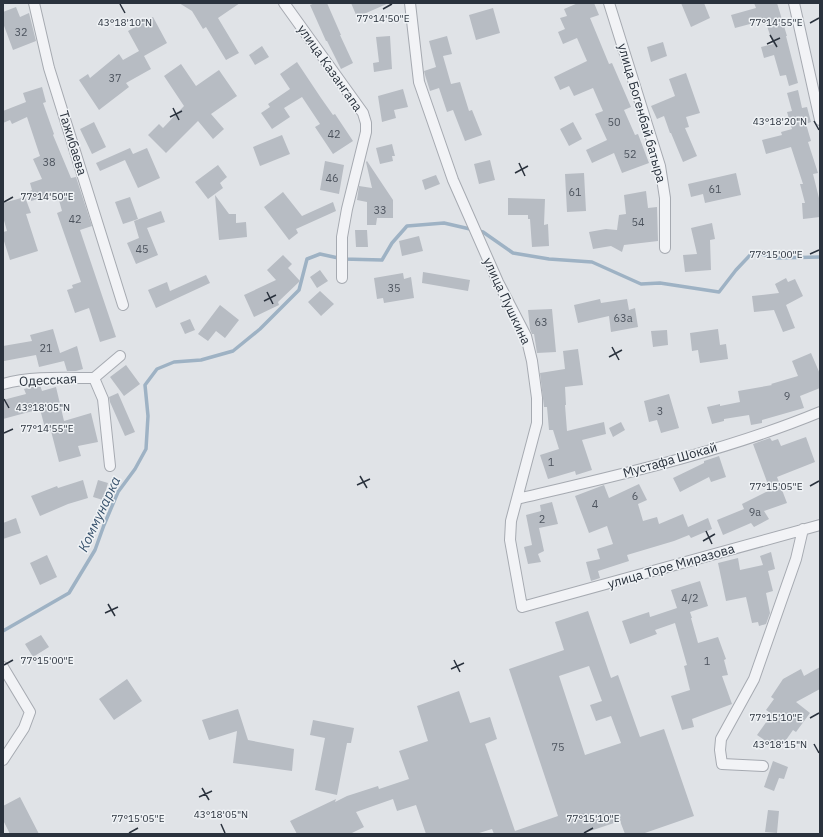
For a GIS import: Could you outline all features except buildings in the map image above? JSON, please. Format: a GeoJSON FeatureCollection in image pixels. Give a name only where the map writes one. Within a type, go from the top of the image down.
{"type":"FeatureCollection","features":[{"type":"Feature","properties":{"kind":"street","name":"Тажибаева"},"geometry":{"type":"LineString","coordinates":[[34,3],[49,68],[123,305]]}},
{"type":"Feature","properties":{"kind":"street","name":"улица Казангапа"},"geometry":{"type":"LineString","coordinates":[[284,3],[362,113],[366,123],[366,132],[346,209],[342,236],[342,278]]}},
{"type":"Feature","properties":{"kind":"street","name":"улица Пушкина"},"geometry":{"type":"LineString","coordinates":[[410,3],[419,82],[453,180],[498,282],[526,336],[532,361],[537,398],[536,423],[511,521],[510,540],[522,607]]}},
{"type":"Feature","properties":{"kind":"street","name":"улица Богенбай батыра"},"geometry":{"type":"LineString","coordinates":[[609,3],[660,166],[665,198],[665,248]]}},
{"type":"Feature","properties":{"kind":"street"},"geometry":{"type":"LineString","coordinates":[[794,3],[820,120]]}},
{"type":"Feature","properties":{"kind":"street","name":"Одесская"},"geometry":{"type":"LineString","coordinates":[[3,384],[53,378],[94,378],[120,356]]}},
{"type":"Feature","properties":{"kind":"street","name":"Одесская"},"geometry":{"type":"LineString","coordinates":[[94,378],[103,400],[110,466]]}},
{"type":"Feature","properties":{"kind":"street","name":"Мустафа Шокай"},"geometry":{"type":"LineString","coordinates":[[517,499],[666,463],[785,426],[820,412]]}},
{"type":"Feature","properties":{"kind":"street","name":"улица Торе Миразова"},"geometry":{"type":"LineString","coordinates":[[522,607],[820,525]]}},
{"type":"Feature","properties":{"kind":"street"},"geometry":{"type":"LineString","coordinates":[[763,766],[722,764],[720,750],[721,739],[754,679],[796,558],[803,529]]}},
{"type":"Feature","properties":{"kind":"street"},"geometry":{"type":"LineString","coordinates":[[3,667],[30,712],[24,728],[3,760]]}},
{"type":"Feature","properties":{"kind":"waterway","name":"Коммунарка"},"geometry":{"type":"LineString","coordinates":[[3,631],[69,593],[95,550],[118,492],[135,469],[146,449],[148,416],[145,385],[157,369],[174,362],[201,360],[233,351],[260,329],[299,290],[307,259],[320,254],[343,259],[382,260],[392,243],[407,226],[444,223],[483,232],[513,253],[549,259],[592,262],[641,284],[660,283],[719,292],[736,270],[753,252],[777,258],[820,257]]}}]}
